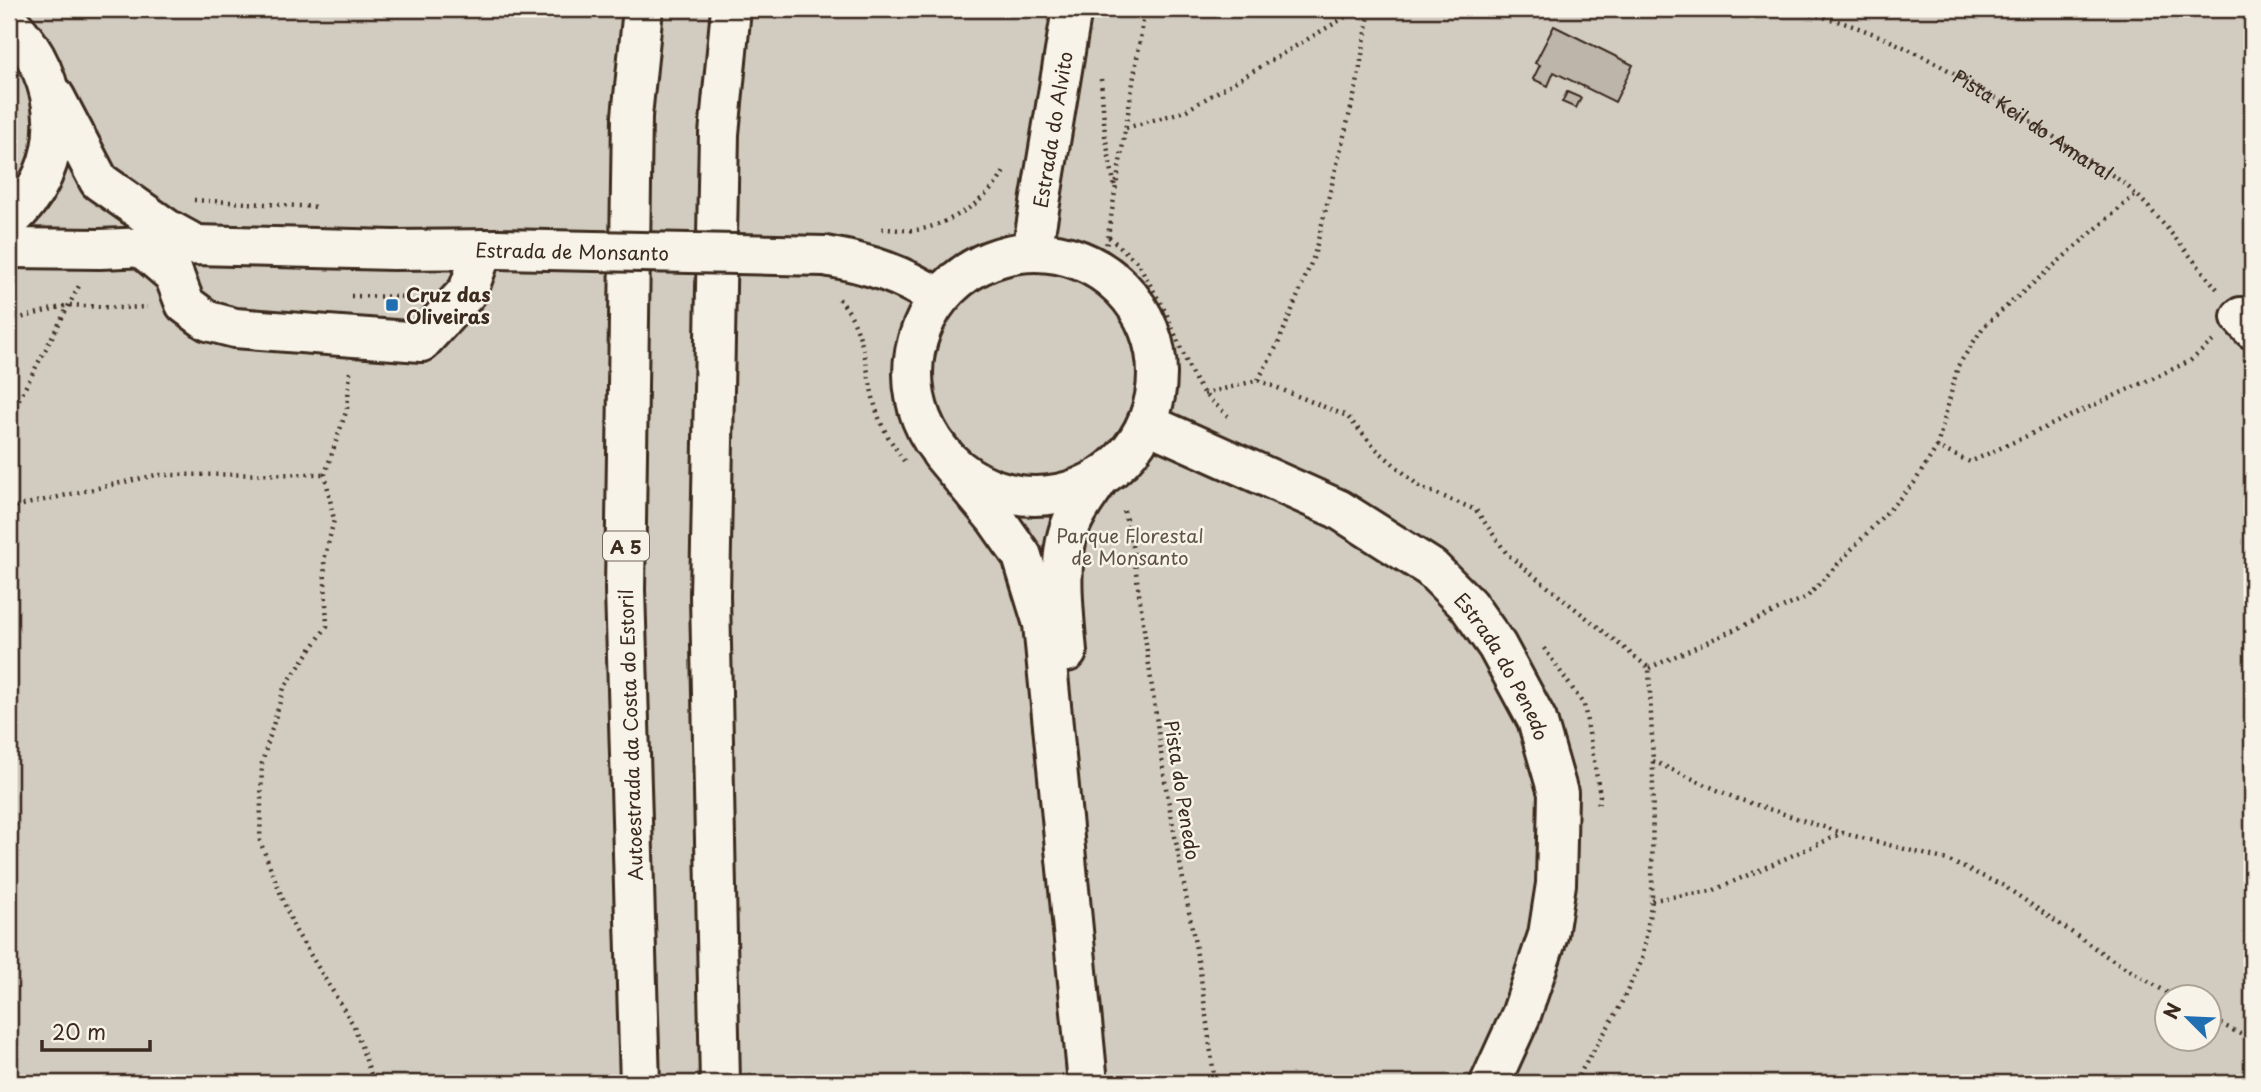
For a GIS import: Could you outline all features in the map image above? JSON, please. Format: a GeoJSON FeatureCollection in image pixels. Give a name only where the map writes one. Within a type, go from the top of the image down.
{"type":"FeatureCollection","features":[{"type":"Feature","properties":{"kind":"main road","name":"Autoestrada da Costa do Estoril"},"geometry":{"type":"LineString","coordinates":[[640,1083],[625,590],[632,116],[643,9]]}},
{"type":"Feature","properties":{"kind":"main road"},"geometry":{"type":"LineString","coordinates":[[720,1082],[710,596],[719,134],[731,9]]}},
{"type":"Feature","properties":{"kind":"main road","name":"Estrada do Alvito"},"geometry":{"type":"LineString","coordinates":[[1032,252],[1072,9]]}},
{"type":"Feature","properties":{"kind":"main road"},"geometry":{"type":"LineString","coordinates":[[9,22],[27,41],[40,63],[49,86],[54,120],[51,153],[39,184],[20,211],[9,221]]}},
{"type":"Feature","properties":{"kind":"main road","name":"Estrada de Monsanto"},"geometry":{"type":"LineString","coordinates":[[49,86],[99,181],[167,229],[196,244]]}},
{"type":"Feature","properties":{"kind":"main road","name":"Estrada de Monsanto"},"geometry":{"type":"LineString","coordinates":[[9,248],[196,244],[393,250],[491,249],[825,256],[879,268],[910,279],[939,298]]}},
{"type":"Feature","properties":{"kind":"main road"},"geometry":{"type":"LineString","coordinates":[[141,247],[174,275],[185,304],[208,321],[235,328],[421,342],[468,291],[491,249]]}},
{"type":"Feature","properties":{"kind":"main road"},"geometry":{"type":"LineString","coordinates":[[923,458],[927,433],[913,388],[913,364],[926,318],[939,298],[971,270],[990,260],[1011,254],[1057,254],[1081,260],[1105,254],[1122,287],[1149,328],[1156,351],[1158,376],[1155,401],[1138,442],[1124,458],[1110,490],[1071,524],[1064,546],[1064,610],[1105,1083]]}},
{"type":"Feature","properties":{"kind":"main road","name":"Estrada do Penedo"},"geometry":{"type":"LineString","coordinates":[[1147,424],[1338,509],[1431,568],[1468,605],[1497,646],[1537,720],[1558,793],[1556,884],[1548,934],[1521,1016],[1490,1083]]}},
{"type":"Feature","properties":{"kind":"main road"},"geometry":{"type":"LineString","coordinates":[[923,458],[958,471],[979,484],[1002,493],[1027,497],[1052,496],[1076,490],[1110,490]]}},
{"type":"Feature","properties":{"kind":"main road"},"geometry":{"type":"LineString","coordinates":[[923,458],[996,519],[1022,556],[1044,624],[1088,1083]]}},
{"type":"Feature","properties":{"kind":"path"},"geometry":{"type":"LineString","coordinates":[[1145,9],[1105,254],[1138,263],[1166,313],[1193,377],[1204,394],[1234,422]]}},
{"type":"Feature","properties":{"kind":"path"},"geometry":{"type":"LineString","coordinates":[[1126,128],[1185,111],[1359,9]]}},
{"type":"Feature","properties":{"kind":"path"},"geometry":{"type":"LineString","coordinates":[[1258,380],[1278,344],[1314,256],[1357,84],[1370,9]]}},
{"type":"Feature","properties":{"kind":"path","name":"Pista Keil do Amaral"},"geometry":{"type":"LineString","coordinates":[[1776,9],[1820,15],[1857,27],[1941,66],[2022,114],[2136,194],[2249,320]]}},
{"type":"Feature","properties":{"kind":"path"},"geometry":{"type":"LineString","coordinates":[[1101,71],[1105,135],[1116,192]]}},
{"type":"Feature","properties":{"kind":"path"},"geometry":{"type":"LineString","coordinates":[[877,229],[916,230],[939,224],[970,208],[1002,178],[1007,166]]}},
{"type":"Feature","properties":{"kind":"path"},"geometry":{"type":"LineString","coordinates":[[1649,668],[1807,597],[1914,483],[1937,447],[1958,366],[1984,327],[2136,194]]}},
{"type":"Feature","properties":{"kind":"path"},"geometry":{"type":"LineString","coordinates":[[191,199],[326,208]]}},
{"type":"Feature","properties":{"kind":"path"},"geometry":{"type":"LineString","coordinates":[[835,294],[845,305],[856,326],[879,417],[887,435],[923,458]]}},
{"type":"Feature","properties":{"kind":"path"},"geometry":{"type":"LineString","coordinates":[[9,418],[68,305]]}},
{"type":"Feature","properties":{"kind":"path"},"geometry":{"type":"LineString","coordinates":[[1937,447],[1970,462],[2190,361],[2249,320]]}},
{"type":"Feature","properties":{"kind":"path"},"geometry":{"type":"LineString","coordinates":[[353,337],[347,409],[325,474],[334,520],[324,560],[327,626],[284,688],[262,763],[260,841],[294,928],[354,1026],[374,1083]]}},
{"type":"Feature","properties":{"kind":"path"},"geometry":{"type":"LineString","coordinates":[[9,508],[156,475],[325,474]]}},
{"type":"Feature","properties":{"kind":"path","name":"Pista do Penedo"},"geometry":{"type":"LineString","coordinates":[[1110,490],[1133,551],[1166,788],[1200,971],[1215,1083]]}},
{"type":"Feature","properties":{"kind":"path"},"geometry":{"type":"LineString","coordinates":[[1540,642],[1584,705],[1600,795],[1598,808]]}},
{"type":"Feature","properties":{"kind":"path"},"geometry":{"type":"LineString","coordinates":[[1653,761],[1735,798],[1843,833],[1947,860],[2004,886],[2153,984]]}},
{"type":"Feature","properties":{"kind":"path"},"geometry":{"type":"LineString","coordinates":[[1652,901],[1712,891],[1843,833]]}},
{"type":"Feature","properties":{"kind":"path"},"geometry":{"type":"LineString","coordinates":[[2222,1024],[2252,1040]]}},
{"type":"Feature","properties":{"kind":"green space","name":"Parque Florestal de Monsanto"},"geometry":{"type":"Polygon","coordinates":[[[9,9],[2252,9],[2252,1083],[9,1083],[9,9]]]}},
{"type":"Feature","properties":{"kind":"building"},"geometry":{"type":"Polygon","coordinates":[[[1554,26],[1633,65],[1615,102],[1554,72],[1548,86],[1533,79],[1540,65],[1535,63],[1554,26]]]}},
{"type":"Feature","properties":{"kind":"building"},"geometry":{"type":"Polygon","coordinates":[[[1567,92],[1581,98],[1576,108],[1562,102],[1567,92]]]}},
{"type":"Feature","properties":{"kind":"place","name":"Cruz das Oliveiras"},"geometry":{"type":"Point","coordinates":[392,305]}}]}
